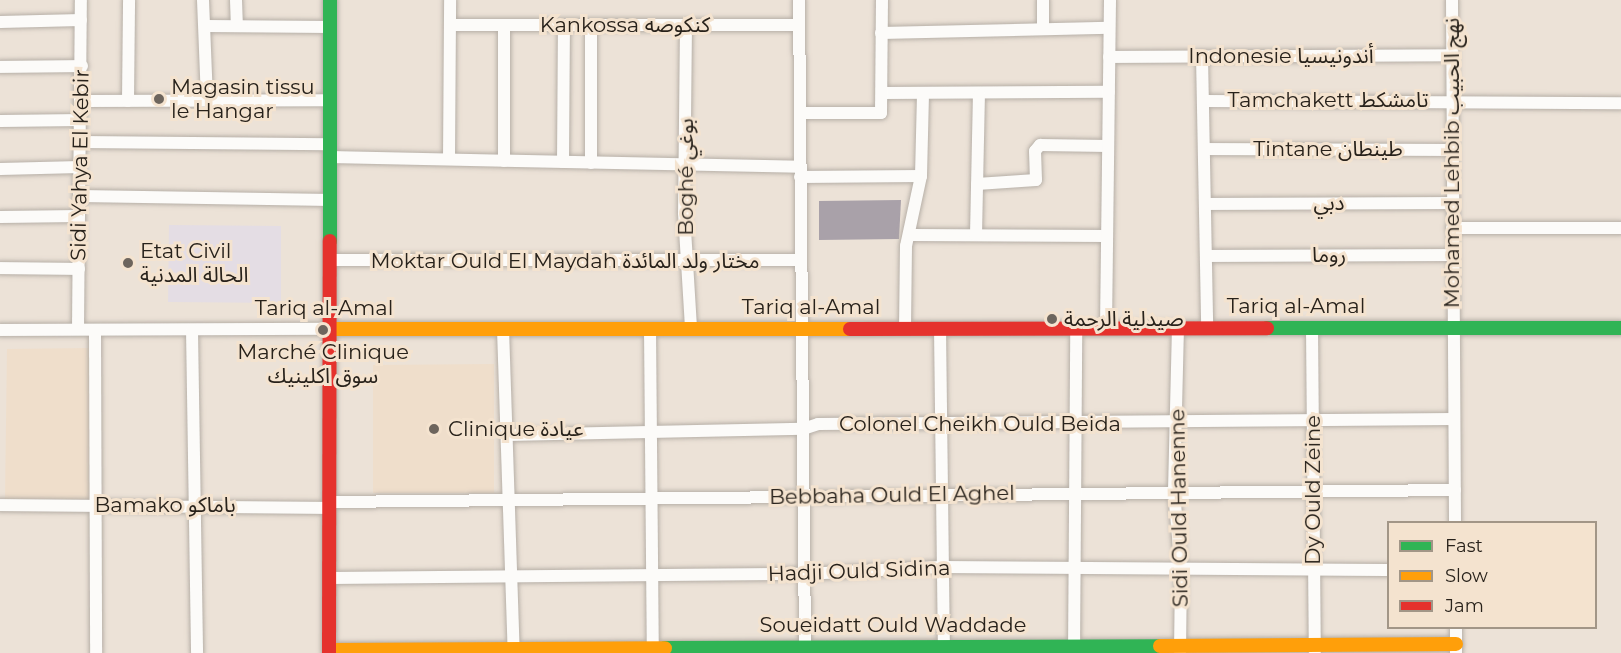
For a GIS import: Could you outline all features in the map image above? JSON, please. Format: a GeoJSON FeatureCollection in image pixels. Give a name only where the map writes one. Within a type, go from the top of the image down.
{"type":"FeatureCollection","features":[{"type":"Feature","properties":{"kind":"street","name":"Sidi Yahya El Kebir"},"geometry":{"type":"LineString","coordinates":[[78,329],[82,101],[81,0]]}},
{"type":"Feature","properties":{"kind":"street"},"geometry":{"type":"LineString","coordinates":[[128,101],[129,0]]}},
{"type":"Feature","properties":{"kind":"street"},"geometry":{"type":"LineString","coordinates":[[203,0],[206,26],[207,100]]}},
{"type":"Feature","properties":{"kind":"street"},"geometry":{"type":"LineString","coordinates":[[236,0],[237,26]]}},
{"type":"Feature","properties":{"kind":"street"},"geometry":{"type":"LineString","coordinates":[[329,651],[330,0]]}},
{"type":"Feature","properties":{"kind":"street"},"geometry":{"type":"LineString","coordinates":[[449,159],[450,0]]}},
{"type":"Feature","properties":{"kind":"street"},"geometry":{"type":"LineString","coordinates":[[799,0],[805,649]]}},
{"type":"Feature","properties":{"kind":"street"},"geometry":{"type":"LineString","coordinates":[[800,113],[881,113],[882,0]]}},
{"type":"Feature","properties":{"kind":"street"},"geometry":{"type":"LineString","coordinates":[[1043,0],[1043,29]]}},
{"type":"Feature","properties":{"kind":"street"},"geometry":{"type":"LineString","coordinates":[[1106,327],[1110,0]]}},
{"type":"Feature","properties":{"kind":"street","name":"Mohamed Lehbib نهج الحبيب"},"geometry":{"type":"LineString","coordinates":[[1452,0],[1452,327],[1455,521]]}},
{"type":"Feature","properties":{"kind":"street"},"geometry":{"type":"LineString","coordinates":[[0,22],[81,20]]}},
{"type":"Feature","properties":{"kind":"street","name":"Kankossa كنكوصه"},"geometry":{"type":"LineString","coordinates":[[450,25],[799,25]]}},
{"type":"Feature","properties":{"kind":"street"},"geometry":{"type":"LineString","coordinates":[[504,25],[504,161]]}},
{"type":"Feature","properties":{"kind":"street"},"geometry":{"type":"LineString","coordinates":[[563,162],[564,25]]}},
{"type":"Feature","properties":{"kind":"street","name":"Boghé بوغي"},"geometry":{"type":"LineString","coordinates":[[686,25],[686,261],[691,328]]}},
{"type":"Feature","properties":{"kind":"street"},"geometry":{"type":"LineString","coordinates":[[206,26],[330,27]]}},
{"type":"Feature","properties":{"kind":"street"},"geometry":{"type":"LineString","coordinates":[[591,26],[591,163]]}},
{"type":"Feature","properties":{"kind":"street"},"geometry":{"type":"LineString","coordinates":[[881,33],[1109,28]]}},
{"type":"Feature","properties":{"kind":"street","name":"Indonesie أندونيسيا"},"geometry":{"type":"LineString","coordinates":[[1109,57],[1452,55]]}},
{"type":"Feature","properties":{"kind":"street"},"geometry":{"type":"LineString","coordinates":[[1202,56],[1208,327]]}},
{"type":"Feature","properties":{"kind":"street"},"geometry":{"type":"LineString","coordinates":[[0,67],[82,66]]}},
{"type":"Feature","properties":{"kind":"street"},"geometry":{"type":"LineString","coordinates":[[882,93],[923,95],[1109,92]]}},
{"type":"Feature","properties":{"kind":"street"},"geometry":{"type":"LineString","coordinates":[[976,235],[979,94]]}},
{"type":"Feature","properties":{"kind":"street"},"geometry":{"type":"LineString","coordinates":[[905,328],[906,246],[911,236],[921,176],[923,95]]}},
{"type":"Feature","properties":{"kind":"street","name":"Tamchakett تامشكط"},"geometry":{"type":"LineString","coordinates":[[1203,101],[1452,99],[1621,104]]}},
{"type":"Feature","properties":{"kind":"street"},"geometry":{"type":"LineString","coordinates":[[82,101],[330,100]]}},
{"type":"Feature","properties":{"kind":"street"},"geometry":{"type":"LineString","coordinates":[[0,121],[81,120]]}},
{"type":"Feature","properties":{"kind":"street"},"geometry":{"type":"LineString","coordinates":[[81,142],[330,150],[504,161],[686,163],[800,172],[921,176]]}},
{"type":"Feature","properties":{"kind":"street"},"geometry":{"type":"LineString","coordinates":[[977,184],[1036,180],[1035,151],[1040,145],[1108,146]]}},
{"type":"Feature","properties":{"kind":"street","name":"Tintane طينطان"},"geometry":{"type":"LineString","coordinates":[[1204,149],[1452,150]]}},
{"type":"Feature","properties":{"kind":"street"},"geometry":{"type":"LineString","coordinates":[[0,169],[80,167]]}},
{"type":"Feature","properties":{"kind":"street"},"geometry":{"type":"LineString","coordinates":[[80,196],[331,200]]}},
{"type":"Feature","properties":{"kind":"street","name":"دبي"},"geometry":{"type":"LineString","coordinates":[[1205,204],[1452,203]]}},
{"type":"Feature","properties":{"kind":"street"},"geometry":{"type":"LineString","coordinates":[[0,217],[79,216]]}},
{"type":"Feature","properties":{"kind":"street"},"geometry":{"type":"LineString","coordinates":[[1452,228],[1621,228]]}},
{"type":"Feature","properties":{"kind":"street"},"geometry":{"type":"LineString","coordinates":[[911,236],[1107,236]]}},
{"type":"Feature","properties":{"kind":"street","name":"روما"},"geometry":{"type":"LineString","coordinates":[[1206,256],[1452,255]]}},
{"type":"Feature","properties":{"kind":"street","name":"Moktar Ould El Maydah مختار ولد المائدة"},"geometry":{"type":"LineString","coordinates":[[330,260],[801,260]]}},
{"type":"Feature","properties":{"kind":"street"},"geometry":{"type":"LineString","coordinates":[[0,268],[79,269]]}},
{"type":"Feature","properties":{"kind":"street"},"geometry":{"type":"LineString","coordinates":[[1074,649],[1076,327]]}},
{"type":"Feature","properties":{"kind":"street","name":"Sidi Ould Hanenne"},"geometry":{"type":"LineString","coordinates":[[1178,327],[1174,492],[1181,571],[1180,650]]}},
{"type":"Feature","properties":{"kind":"street","name":"Dy Ould Zeine"},"geometry":{"type":"LineString","coordinates":[[1312,327],[1315,649]]}},
{"type":"Feature","properties":{"kind":"street"},"geometry":{"type":"LineString","coordinates":[[503,328],[514,651]]}},
{"type":"Feature","properties":{"kind":"street"},"geometry":{"type":"LineString","coordinates":[[650,328],[653,650]]}},
{"type":"Feature","properties":{"kind":"street"},"geometry":{"type":"LineString","coordinates":[[940,328],[939,424],[944,649]]}},
{"type":"Feature","properties":{"kind":"street","name":"Tariq al-Amal"},"geometry":{"type":"LineString","coordinates":[[0,330],[1621,328]]}},
{"type":"Feature","properties":{"kind":"street"},"geometry":{"type":"LineString","coordinates":[[95,330],[99,505],[96,653]]}},
{"type":"Feature","properties":{"kind":"street"},"geometry":{"type":"LineString","coordinates":[[192,330],[196,653]]}},
{"type":"Feature","properties":{"kind":"street","name":"Colonel Cheikh Ould Beida"},"geometry":{"type":"LineString","coordinates":[[507,435],[802,429],[818,424],[1076,424],[1454,419]]}},
{"type":"Feature","properties":{"kind":"street","name":"Bebbaha Ould El Aghel"},"geometry":{"type":"LineString","coordinates":[[329,505],[652,497],[1455,490]]}},
{"type":"Feature","properties":{"kind":"street","name":"Bamako باماكو"},"geometry":{"type":"LineString","coordinates":[[0,505],[329,505]]}},
{"type":"Feature","properties":{"kind":"street","name":"Hadji Ould Sidina"},"geometry":{"type":"LineString","coordinates":[[329,578],[804,574],[941,567],[1181,571],[1387,570]]}},
{"type":"Feature","properties":{"kind":"street"},"geometry":{"type":"LineString","coordinates":[[1456,629],[1456,648]]}},
{"type":"Feature","properties":{"kind":"street","name":"Soueidatt Ould Waddade"},"geometry":{"type":"LineString","coordinates":[[329,651],[1456,648]]}},
{"type":"Feature","properties":{"kind":"shaded area"},"geometry":{"type":"Polygon","coordinates":[[[169,225],[281,226],[281,303],[168,302],[169,225]]]}},
{"type":"Feature","properties":{"kind":"shaded area"},"geometry":{"type":"Polygon","coordinates":[[[92,348],[94,499],[5,499],[7,349],[92,348]]]}},
{"type":"Feature","properties":{"kind":"shaded area","name":"Clinique عيادة"},"geometry":{"type":"Polygon","coordinates":[[[494,364],[494,493],[373,493],[373,365],[494,364]]]}},
{"type":"Feature","properties":{"kind":"building"},"geometry":{"type":"Polygon","coordinates":[[[901,200],[899,239],[819,240],[819,201],[901,200]]]}},
{"type":"Feature","properties":{"kind":"traffic: fast"},"geometry":{"type":"LineString","coordinates":[[330,0],[330,241]]}},
{"type":"Feature","properties":{"kind":"traffic: fast"},"geometry":{"type":"LineString","coordinates":[[1267,328],[1621,328]]}},
{"type":"Feature","properties":{"kind":"traffic: fast"},"geometry":{"type":"LineString","coordinates":[[665,648],[1160,646]]}},
{"type":"Feature","properties":{"kind":"traffic: slow"},"geometry":{"type":"LineString","coordinates":[[329,329],[850,329]]}},
{"type":"Feature","properties":{"kind":"traffic: slow"},"geometry":{"type":"LineString","coordinates":[[1160,646],[1456,644]]}},
{"type":"Feature","properties":{"kind":"traffic: slow"},"geometry":{"type":"LineString","coordinates":[[329,650],[665,648]]}},
{"type":"Feature","properties":{"kind":"traffic: jam"},"geometry":{"type":"LineString","coordinates":[[329,653],[330,241]]}},
{"type":"Feature","properties":{"kind":"traffic: jam"},"geometry":{"type":"LineString","coordinates":[[850,329],[1267,328]]}},
{"type":"Feature","properties":{"kind":"place","name":"Magasin tissu le Hangar"},"geometry":{"type":"Point","coordinates":[159,99]}},
{"type":"Feature","properties":{"kind":"place","name":"Etat Civil الحالة المدنية"},"geometry":{"type":"Point","coordinates":[128,263]}},
{"type":"Feature","properties":{"kind":"place","name":"صيدلية الرحمة"},"geometry":{"type":"Point","coordinates":[1052,319]}},
{"type":"Feature","properties":{"kind":"place","name":"Marché Clinique سوق اكلينيك"},"geometry":{"type":"Point","coordinates":[323,330]}},
{"type":"Feature","properties":{"kind":"place","name":"Clinique عيادة"},"geometry":{"type":"Point","coordinates":[434,429]}}]}
